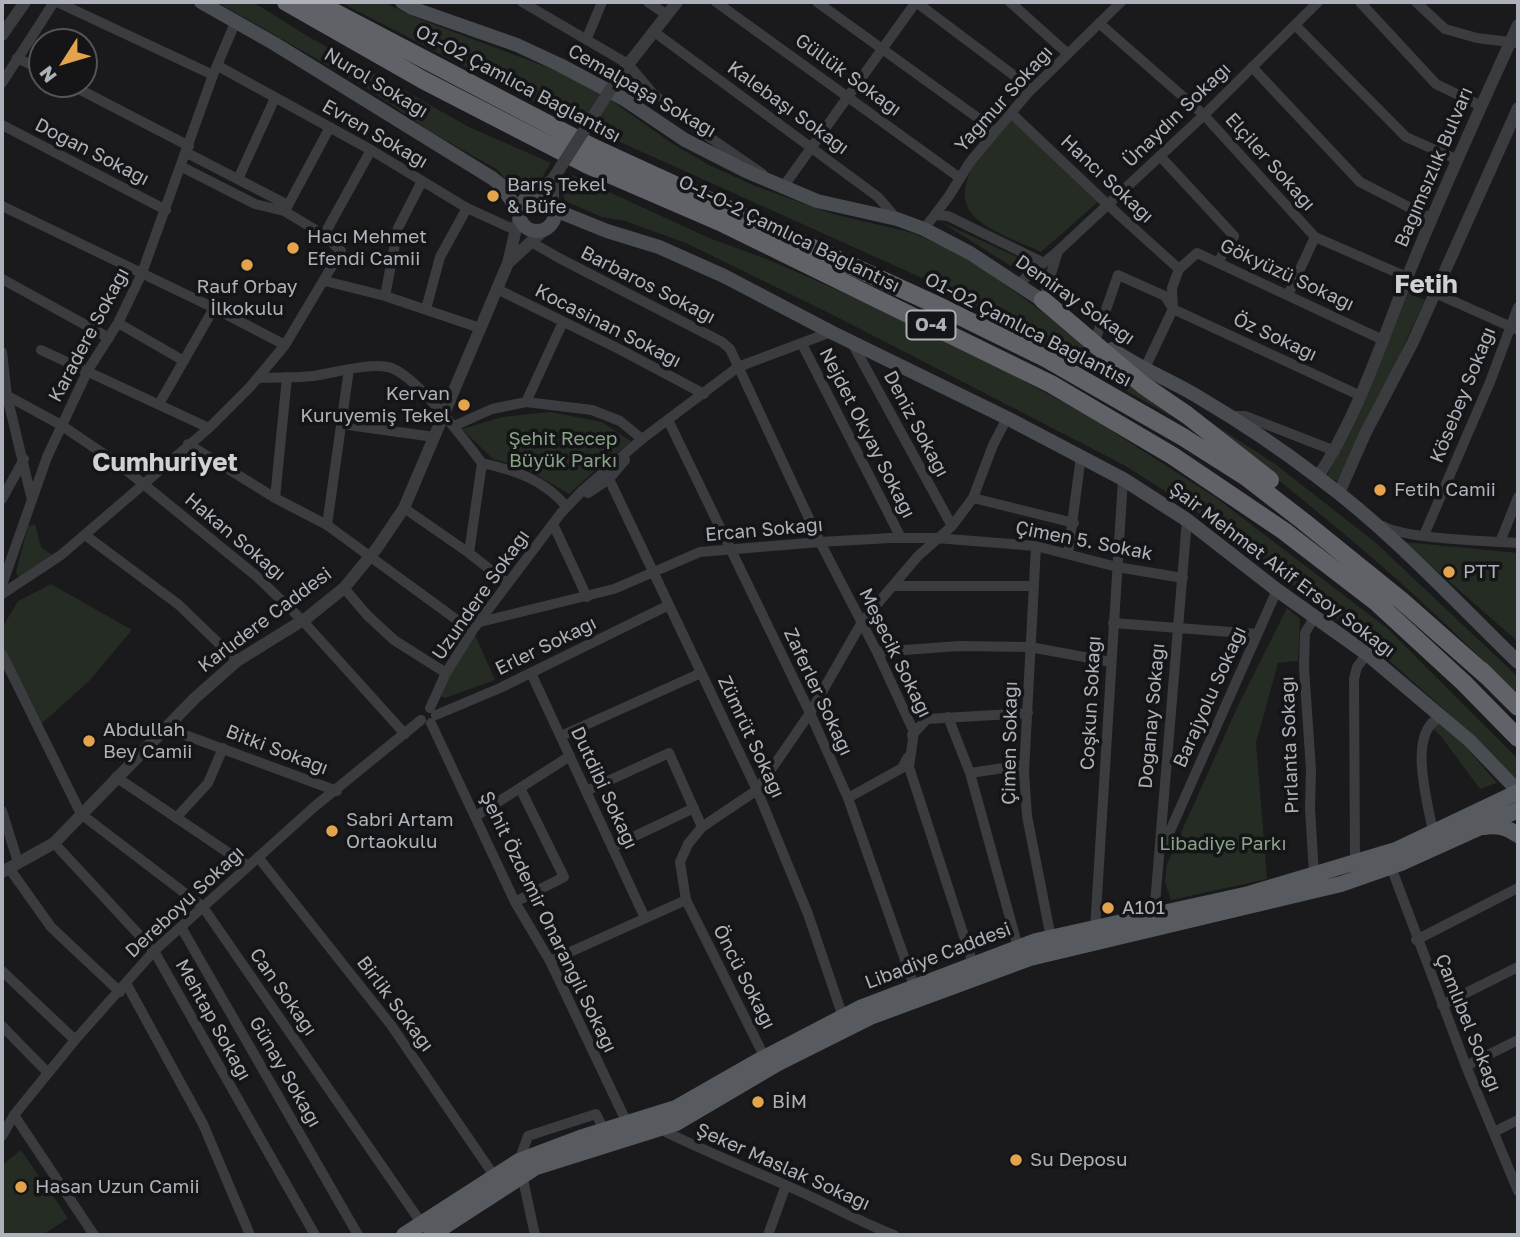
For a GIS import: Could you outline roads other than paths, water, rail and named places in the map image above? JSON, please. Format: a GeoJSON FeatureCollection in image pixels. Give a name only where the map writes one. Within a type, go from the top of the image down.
{"type":"FeatureCollection","features":[{"type":"Feature","properties":{"kind":"highway","name":"O-1-O-2 Çamlıca Bağlantısı"},"geometry":{"type":"LineString","coordinates":[[286,2],[423,80],[588,164],[720,222],[1051,384],[1151,443],[1284,531],[1375,601],[1464,683],[1518,738]]}},
{"type":"Feature","properties":{"kind":"highway","name":"O1-O2 Çamlıca Bağlantısı"},"geometry":{"type":"LineString","coordinates":[[315,2],[592,147],[929,301],[1035,354],[1183,436],[1246,477],[1303,521],[1402,601],[1488,677]]}},
{"type":"Feature","properties":{"kind":"highway"},"geometry":{"type":"LineString","coordinates":[[1043,300],[1143,385],[1187,415],[1368,558],[1402,588],[1488,677]]}},
{"type":"Feature","properties":{"kind":"highway","name":"O-4"},"geometry":{"type":"LineString","coordinates":[[1488,677],[1518,707]]}},
{"type":"Feature","properties":{"kind":"main road","name":"Nurol Sokağı"},"geometry":{"type":"LineString","coordinates":[[201,2],[298,58],[492,178],[501,186],[518,219]]}},
{"type":"Feature","properties":{"kind":"main road","name":"Cemalpaşa Sokağı"},"geometry":{"type":"LineString","coordinates":[[402,2],[412,8],[517,45],[560,65],[624,99],[685,140],[783,187],[817,201],[897,219]]}},
{"type":"Feature","properties":{"kind":"main road"},"geometry":{"type":"LineString","coordinates":[[548,228],[553,221],[554,207],[545,197],[533,195],[523,200],[518,219],[529,230],[534,231],[548,228],[569,223],[607,231]]}},
{"type":"Feature","properties":{"kind":"main road","name":"Şair Mehmet Akif Ersoy Sokağı"},"geometry":{"type":"LineString","coordinates":[[554,207],[607,231],[659,247],[724,276],[1007,418],[1123,480],[1187,520],[1277,590],[1367,654],[1470,741],[1513,790]]}},
{"type":"Feature","properties":{"kind":"main road","name":"Demiray Sokağı"},"geometry":{"type":"LineString","coordinates":[[897,219],[924,229],[971,253],[1144,370],[1197,396],[1318,477],[1367,516],[1518,662]]}},
{"type":"Feature","properties":{"kind":"main road","name":"Libadiye Caddesi"},"geometry":{"type":"LineString","coordinates":[[426,1230],[495,1177],[604,1130],[658,1128],[676,1123],[771,1061],[860,1008],[974,967],[1017,947],[1249,894],[1396,850],[1513,790]]}},
{"type":"Feature","properties":{"kind":"main road","name":"Libadiye Caddesi"},"geometry":{"type":"LineString","coordinates":[[404,1235],[426,1230],[520,1168],[536,1167],[627,1130],[870,1017],[1030,958],[1341,884],[1391,867],[1516,811]]}},
{"type":"Feature","properties":{"kind":"main road"},"geometry":{"type":"LineString","coordinates":[[1475,830],[1498,826],[1518,835]]}},
{"type":"Feature","properties":{"kind":"street"},"geometry":{"type":"LineString","coordinates":[[2,34],[25,2]]}},
{"type":"Feature","properties":{"kind":"street"},"geometry":{"type":"LineString","coordinates":[[2,83],[56,2]]}},
{"type":"Feature","properties":{"kind":"street","name":"Evren Sokağı"},"geometry":{"type":"LineString","coordinates":[[56,2],[275,98],[371,150],[467,208],[518,219]]}},
{"type":"Feature","properties":{"kind":"street"},"geometry":{"type":"LineString","coordinates":[[587,38],[602,2]]}},
{"type":"Feature","properties":{"kind":"street"},"geometry":{"type":"LineString","coordinates":[[648,2],[667,15]]}},
{"type":"Feature","properties":{"kind":"street"},"geometry":{"type":"LineString","coordinates":[[533,195],[554,179],[619,76],[677,2]]}},
{"type":"Feature","properties":{"kind":"street","name":"Güllük Sokağı"},"geometry":{"type":"LineString","coordinates":[[716,2],[960,178]]}},
{"type":"Feature","properties":{"kind":"street"},"geometry":{"type":"LineString","coordinates":[[817,2],[996,131]]}},
{"type":"Feature","properties":{"kind":"street"},"geometry":{"type":"LineString","coordinates":[[783,187],[916,2],[1032,89]]}},
{"type":"Feature","properties":{"kind":"street"},"geometry":{"type":"LineString","coordinates":[[1010,2],[1068,54]]}},
{"type":"Feature","properties":{"kind":"street"},"geometry":{"type":"LineString","coordinates":[[1104,2],[1117,6]]}},
{"type":"Feature","properties":{"kind":"street","name":"Ünaydın Sokağı"},"geometry":{"type":"LineString","coordinates":[[1018,284],[1058,251],[1204,116],[1318,2]]}},
{"type":"Feature","properties":{"kind":"street"},"geometry":{"type":"LineString","coordinates":[[1360,2],[1436,85],[1481,106]]}},
{"type":"Feature","properties":{"kind":"street"},"geometry":{"type":"LineString","coordinates":[[1416,2],[1445,29],[1477,38],[1514,43]]}},
{"type":"Feature","properties":{"kind":"street","name":"Cemalpaşa Sokağı"},"geometry":{"type":"LineString","coordinates":[[530,4],[628,64],[654,95],[696,128],[783,187]]}},
{"type":"Feature","properties":{"kind":"street","name":"Yağmur Sokağı"},"geometry":{"type":"LineString","coordinates":[[924,229],[970,162],[1011,113],[1117,6]]}},
{"type":"Feature","properties":{"kind":"street","name":"Karadere Sokağı"},"geometry":{"type":"LineString","coordinates":[[2,585],[61,425],[88,370],[118,323],[142,273],[235,23]]}},
{"type":"Feature","properties":{"kind":"street","name":"Elçiler Sokağı"},"geometry":{"type":"LineString","coordinates":[[1099,23],[1204,116],[1315,237],[1514,328]]}},
{"type":"Feature","properties":{"kind":"street"},"geometry":{"type":"LineString","coordinates":[[1295,25],[1406,137],[1458,160]]}},
{"type":"Feature","properties":{"kind":"street","name":"Bağımsızlık Bulvarı"},"geometry":{"type":"LineString","coordinates":[[1318,477],[1335,451],[1361,396],[1407,277],[1481,106],[1514,43],[1518,25]]}},
{"type":"Feature","properties":{"kind":"street","name":"Kalebaşı Sokağı"},"geometry":{"type":"LineString","coordinates":[[653,31],[812,146],[878,197],[897,219]]}},
{"type":"Feature","properties":{"kind":"street"},"geometry":{"type":"LineString","coordinates":[[17,58],[28,63]]}},
{"type":"Feature","properties":{"kind":"street"},"geometry":{"type":"LineString","coordinates":[[1252,67],[1360,182],[1432,219]]}},
{"type":"Feature","properties":{"kind":"street"},"geometry":{"type":"LineString","coordinates":[[2,594],[61,555],[85,535],[209,428],[259,378],[285,345],[341,251],[324,235],[286,208],[188,149],[95,98]]}},
{"type":"Feature","properties":{"kind":"street"},"geometry":{"type":"LineString","coordinates":[[238,179],[275,98]]}},
{"type":"Feature","properties":{"kind":"street"},"geometry":{"type":"LineString","coordinates":[[1339,493],[1435,293],[1518,108]]}},
{"type":"Feature","properties":{"kind":"street","name":"Hancı Sokağı"},"geometry":{"type":"LineString","coordinates":[[1011,113],[1179,270]]}},
{"type":"Feature","properties":{"kind":"street","name":"Doğan Sokağı"},"geometry":{"type":"LineString","coordinates":[[2,125],[166,210]]}},
{"type":"Feature","properties":{"kind":"street"},"geometry":{"type":"LineString","coordinates":[[286,208],[330,127]]}},
{"type":"Feature","properties":{"kind":"street"},"geometry":{"type":"LineString","coordinates":[[324,235],[371,150]]}},
{"type":"Feature","properties":{"kind":"street"},"geometry":{"type":"LineString","coordinates":[[1160,156],[1234,236],[1219,262]]}},
{"type":"Feature","properties":{"kind":"street"},"geometry":{"type":"LineString","coordinates":[[181,167],[255,204],[286,208]]}},
{"type":"Feature","properties":{"kind":"street"},"geometry":{"type":"LineString","coordinates":[[554,179],[554,207]]}},
{"type":"Feature","properties":{"kind":"street"},"geometry":{"type":"LineString","coordinates":[[384,296],[398,228],[422,181]]}},
{"type":"Feature","properties":{"kind":"street"},"geometry":{"type":"LineString","coordinates":[[2,206],[285,345]]}},
{"type":"Feature","properties":{"kind":"street"},"geometry":{"type":"LineString","coordinates":[[426,309],[440,257],[467,208]]}},
{"type":"Feature","properties":{"kind":"street"},"geometry":{"type":"LineString","coordinates":[[935,215],[948,216],[1044,263]]}},
{"type":"Feature","properties":{"kind":"street","name":"Karlıdere Caddesi"},"geometry":{"type":"LineString","coordinates":[[10,867],[54,843],[166,728],[237,661],[302,620],[344,588],[377,548],[404,508],[508,263],[518,219]]}},
{"type":"Feature","properties":{"kind":"street","name":"Karlıdere Caddesi"},"geometry":{"type":"LineString","coordinates":[[508,263],[548,228]]}},
{"type":"Feature","properties":{"kind":"street"},"geometry":{"type":"LineString","coordinates":[[1288,295],[1315,237]]}},
{"type":"Feature","properties":{"kind":"street","name":"Barbaros Sokağı"},"geometry":{"type":"LineString","coordinates":[[531,242],[722,342],[730,349],[738,367]]}},
{"type":"Feature","properties":{"kind":"street","name":"Ünaydın Sokağı"},"geometry":{"type":"LineString","coordinates":[[1043,300],[1058,251]]}},
{"type":"Feature","properties":{"kind":"street","name":"Gökyüzü Sokağı"},"geometry":{"type":"LineString","coordinates":[[1179,270],[1197,253],[1383,340]]}},
{"type":"Feature","properties":{"kind":"street"},"geometry":{"type":"LineString","coordinates":[[1144,370],[1173,309],[1172,288],[1179,270]]}},
{"type":"Feature","properties":{"kind":"street","name":"Öz Sokağı"},"geometry":{"type":"LineString","coordinates":[[1096,338],[1118,275],[1165,296],[1173,309],[1361,396]]}},
{"type":"Feature","properties":{"kind":"street"},"geometry":{"type":"LineString","coordinates":[[2,279],[109,338]]}},
{"type":"Feature","properties":{"kind":"street"},"geometry":{"type":"LineString","coordinates":[[325,281],[384,296],[480,328]]}},
{"type":"Feature","properties":{"kind":"street","name":"Kocasinan Sokağı"},"geometry":{"type":"LineString","coordinates":[[497,289],[704,394]]}},
{"type":"Feature","properties":{"kind":"street","name":"Kösebey Sokağı"},"geometry":{"type":"LineString","coordinates":[[1424,535],[1514,328],[1518,307]]}},
{"type":"Feature","properties":{"kind":"street"},"geometry":{"type":"LineString","coordinates":[[159,404],[214,308]]}},
{"type":"Feature","properties":{"kind":"street"},"geometry":{"type":"LineString","coordinates":[[118,323],[184,361]]}},
{"type":"Feature","properties":{"kind":"street"},"geometry":{"type":"LineString","coordinates":[[526,402],[563,323]]}},
{"type":"Feature","properties":{"kind":"street","name":"Uzundere Sokağı"},"geometry":{"type":"LineString","coordinates":[[429,716],[446,673],[476,627],[553,524],[583,490],[642,439],[738,367],[831,332]]}},
{"type":"Feature","properties":{"kind":"street","name":"Deniz Sokağı"},"geometry":{"type":"LineString","coordinates":[[850,339],[952,526]]}},
{"type":"Feature","properties":{"kind":"street","name":"Nejdet Okyay Sokağı"},"geometry":{"type":"LineString","coordinates":[[802,344],[901,538]]}},
{"type":"Feature","properties":{"kind":"street"},"geometry":{"type":"LineString","coordinates":[[41,350],[209,428]]}},
{"type":"Feature","properties":{"kind":"street"},"geometry":{"type":"LineString","coordinates":[[2,352],[5,395],[24,459],[32,498]]}},
{"type":"Feature","properties":{"kind":"street"},"geometry":{"type":"LineString","coordinates":[[259,378],[310,376],[349,369],[390,367],[412,382],[444,413],[482,463],[520,472],[554,492],[567,507]]}},
{"type":"Feature","properties":{"kind":"street","name":"Meşecik Sokağı"},"geometry":{"type":"LineString","coordinates":[[738,367],[820,542],[877,652],[914,732],[909,767],[974,967]]}},
{"type":"Feature","properties":{"kind":"street"},"geometry":{"type":"LineString","coordinates":[[327,525],[349,369]]}},
{"type":"Feature","properties":{"kind":"street"},"geometry":{"type":"LineString","coordinates":[[275,498],[287,377]]}},
{"type":"Feature","properties":{"kind":"street","name":"Hakan Sokağı"},"geometry":{"type":"LineString","coordinates":[[5,395],[61,425],[120,465],[255,575],[302,620],[405,734]]}},
{"type":"Feature","properties":{"kind":"street"},"geometry":{"type":"LineString","coordinates":[[454,426],[492,409],[526,402],[592,410],[620,421],[642,439]]}},
{"type":"Feature","properties":{"kind":"street"},"geometry":{"type":"LineString","coordinates":[[1229,416],[1245,416],[1335,451]]}},
{"type":"Feature","properties":{"kind":"street"},"geometry":{"type":"LineString","coordinates":[[757,790],[810,713],[862,622],[936,538],[952,526],[973,498],[993,445],[1007,418]]}},
{"type":"Feature","properties":{"kind":"street","name":"Zaferler Sokağı"},"geometry":{"type":"LineString","coordinates":[[668,420],[810,713],[848,798],[915,988]]}},
{"type":"Feature","properties":{"kind":"street"},"geometry":{"type":"LineString","coordinates":[[341,424],[434,437]]}},
{"type":"Feature","properties":{"kind":"street","name":"Uzundere Sokağı"},"geometry":{"type":"LineString","coordinates":[[567,507],[609,479],[642,439]]}},
{"type":"Feature","properties":{"kind":"street"},"geometry":{"type":"LineString","coordinates":[[188,444],[275,498],[327,525],[476,627]]}},
{"type":"Feature","properties":{"kind":"street"},"geometry":{"type":"LineString","coordinates":[[1068,554],[1081,456]]}},
{"type":"Feature","properties":{"kind":"street"},"geometry":{"type":"LineString","coordinates":[[2,499],[24,459]]}},
{"type":"Feature","properties":{"kind":"street"},"geometry":{"type":"LineString","coordinates":[[470,552],[482,463]]}},
{"type":"Feature","properties":{"kind":"street","name":"Zümrüt Sokağı"},"geometry":{"type":"LineString","coordinates":[[609,479],[757,790],[808,914],[843,1017]]}},
{"type":"Feature","properties":{"kind":"street","name":"Coşkun Sokağı"},"geometry":{"type":"LineString","coordinates":[[1095,929],[1123,480]]}},
{"type":"Feature","properties":{"kind":"street"},"geometry":{"type":"LineString","coordinates":[[1500,542],[1518,497]]}},
{"type":"Feature","properties":{"kind":"street"},"geometry":{"type":"LineString","coordinates":[[973,498],[1074,523]]}},
{"type":"Feature","properties":{"kind":"street"},"geometry":{"type":"LineString","coordinates":[[404,508],[470,552],[507,583]]}},
{"type":"Feature","properties":{"kind":"street"},"geometry":{"type":"LineString","coordinates":[[1367,516],[1392,531],[1518,543]]}},
{"type":"Feature","properties":{"kind":"street","name":"Doğanay Sokağı"},"geometry":{"type":"LineString","coordinates":[[1154,916],[1187,520]]}},
{"type":"Feature","properties":{"kind":"street"},"geometry":{"type":"LineString","coordinates":[[553,524],[587,597]]}},
{"type":"Feature","properties":{"kind":"street"},"geometry":{"type":"LineString","coordinates":[[85,535],[179,605],[237,661]]}},
{"type":"Feature","properties":{"kind":"street","name":"Ercan Sokağı"},"geometry":{"type":"LineString","coordinates":[[476,627],[614,589],[700,552],[820,542],[936,538]]}},
{"type":"Feature","properties":{"kind":"street","name":"Çimen 5. Sokak"},"geometry":{"type":"LineString","coordinates":[[936,538],[1037,546],[1117,566],[1183,578]]}},
{"type":"Feature","properties":{"kind":"street","name":"Çimen Sokağı"},"geometry":{"type":"LineString","coordinates":[[1037,546],[1024,765],[1027,816],[1051,938]]}},
{"type":"Feature","properties":{"kind":"street"},"geometry":{"type":"LineString","coordinates":[[895,586],[1033,586]]}},
{"type":"Feature","properties":{"kind":"street"},"geometry":{"type":"LineString","coordinates":[[344,588],[367,615],[394,639],[446,673]]}},
{"type":"Feature","properties":{"kind":"street","name":"Barajyolu Sokağı"},"geometry":{"type":"LineString","coordinates":[[1158,857],[1277,590]]}},
{"type":"Feature","properties":{"kind":"street","name":"Erler Sokağı"},"geometry":{"type":"LineString","coordinates":[[429,716],[500,688],[670,605]]}},
{"type":"Feature","properties":{"kind":"street","name":"Pırlanta Sokağı"},"geometry":{"type":"LineString","coordinates":[[1314,874],[1304,667],[1305,633],[1315,616]]}},
{"type":"Feature","properties":{"kind":"street"},"geometry":{"type":"LineString","coordinates":[[1113,623],[1257,634]]}},
{"type":"Feature","properties":{"kind":"street"},"geometry":{"type":"LineString","coordinates":[[877,652],[959,646],[1030,647],[1111,662]]}},
{"type":"Feature","properties":{"kind":"street"},"geometry":{"type":"LineString","coordinates":[[2,654],[81,814]]}},
{"type":"Feature","properties":{"kind":"street"},"geometry":{"type":"LineString","coordinates":[[1355,862],[1354,679],[1357,667],[1367,654]]}},
{"type":"Feature","properties":{"kind":"street","name":"Dutdibi Sokağı"},"geometry":{"type":"LineString","coordinates":[[531,673],[645,918]]}},
{"type":"Feature","properties":{"kind":"street"},"geometry":{"type":"LineString","coordinates":[[561,736],[701,673]]}},
{"type":"Feature","properties":{"kind":"street"},"geometry":{"type":"LineString","coordinates":[[848,798],[902,768],[908,759],[908,743],[914,732],[927,719],[1028,713]]}},
{"type":"Feature","properties":{"kind":"street","name":"Dereboyu Sokağı"},"geometry":{"type":"LineString","coordinates":[[2,1136],[14,1115],[75,1040],[154,951],[314,807],[429,716]]}},
{"type":"Feature","properties":{"kind":"street","name":"Şehit Özdemir Onarangil Sokağı"},"geometry":{"type":"LineString","coordinates":[[429,716],[515,902],[550,961],[627,1130]]}},
{"type":"Feature","properties":{"kind":"street"},"geometry":{"type":"LineString","coordinates":[[948,717],[970,773],[1017,947]]}},
{"type":"Feature","properties":{"kind":"street"},"geometry":{"type":"LineString","coordinates":[[1433,832],[1420,751],[1426,728],[1433,720],[1441,717]]}},
{"type":"Feature","properties":{"kind":"street","name":"Bitki Sokağı"},"geometry":{"type":"LineString","coordinates":[[166,728],[337,791]]}},
{"type":"Feature","properties":{"kind":"street"},"geometry":{"type":"LineString","coordinates":[[176,818],[208,783],[223,748]]}},
{"type":"Feature","properties":{"kind":"street"},"geometry":{"type":"LineString","coordinates":[[586,791],[669,753],[702,827]]}},
{"type":"Feature","properties":{"kind":"street"},"geometry":{"type":"LineString","coordinates":[[476,816],[570,756]]}},
{"type":"Feature","properties":{"kind":"street"},"geometry":{"type":"LineString","coordinates":[[970,773],[1024,765]]}},
{"type":"Feature","properties":{"kind":"street"},"geometry":{"type":"LineString","coordinates":[[116,778],[248,866]]}},
{"type":"Feature","properties":{"kind":"street"},"geometry":{"type":"LineString","coordinates":[[515,902],[564,877],[520,788]]}},
{"type":"Feature","properties":{"kind":"street","name":"Öncü Sokağı"},"geometry":{"type":"LineString","coordinates":[[757,790],[702,827],[688,844],[680,862],[686,900],[771,1061]]}},
{"type":"Feature","properties":{"kind":"street"},"geometry":{"type":"LineString","coordinates":[[612,847],[694,808]]}},
{"type":"Feature","properties":{"kind":"street"},"geometry":{"type":"LineString","coordinates":[[2,811],[10,867],[51,927],[123,987],[203,1124],[250,1235]]}},
{"type":"Feature","properties":{"kind":"street","name":"Can Sokağı"},"geometry":{"type":"LineString","coordinates":[[81,814],[203,907],[426,1230]]}},
{"type":"Feature","properties":{"kind":"street","name":"Mehtap Sokağı"},"geometry":{"type":"LineString","coordinates":[[54,843],[154,951],[315,1235]]}},
{"type":"Feature","properties":{"kind":"street","name":"Birlik Sokağı"},"geometry":{"type":"LineString","coordinates":[[258,857],[391,1025],[495,1177]]}},
{"type":"Feature","properties":{"kind":"street","name":"Çamlıbel Sokağı"},"geometry":{"type":"LineString","coordinates":[[1391,867],[1416,940],[1518,1191]]}},
{"type":"Feature","properties":{"kind":"street"},"geometry":{"type":"LineString","coordinates":[[1416,940],[1518,888]]}},
{"type":"Feature","properties":{"kind":"street"},"geometry":{"type":"LineString","coordinates":[[550,961],[686,900]]}},
{"type":"Feature","properties":{"kind":"street","name":"Günay Sokağı"},"geometry":{"type":"LineString","coordinates":[[181,927],[358,1235]]}},
{"type":"Feature","properties":{"kind":"street"},"geometry":{"type":"LineString","coordinates":[[1442,1005],[1518,967]]}},
{"type":"Feature","properties":{"kind":"street"},"geometry":{"type":"LineString","coordinates":[[2,971],[75,1040]]}},
{"type":"Feature","properties":{"kind":"street"},"geometry":{"type":"LineString","coordinates":[[2,1026],[48,1073]]}},
{"type":"Feature","properties":{"kind":"street"},"geometry":{"type":"LineString","coordinates":[[1466,1066],[1518,1040]]}},
{"type":"Feature","properties":{"kind":"street"},"geometry":{"type":"LineString","coordinates":[[14,1115],[94,1235]]}},
{"type":"Feature","properties":{"kind":"street"},"geometry":{"type":"LineString","coordinates":[[1493,1132],[1518,1120]]}},
{"type":"Feature","properties":{"kind":"street","name":"Şeker Maslak Sokağı"},"geometry":{"type":"LineString","coordinates":[[658,1128],[699,1150],[786,1185],[894,1235]]}},
{"type":"Feature","properties":{"kind":"street"},"geometry":{"type":"LineString","coordinates":[[520,1168],[535,1235]]}},
{"type":"Feature","properties":{"kind":"street"},"geometry":{"type":"LineString","coordinates":[[768,1235],[786,1185]]}},
{"type":"Feature","properties":{"kind":"place","name":"Barış Tekel & Büfe"},"geometry":{"type":"Point","coordinates":[493,196]}},
{"type":"Feature","properties":{"kind":"place","name":"Hacı Mehmet Efendi Camii"},"geometry":{"type":"Point","coordinates":[293,248]}},
{"type":"Feature","properties":{"kind":"place","name":"Rauf Orbay İlkokulu"},"geometry":{"type":"Point","coordinates":[247,265]}},
{"type":"Feature","properties":{"kind":"place","name":"Kervan Kuruyemiş Tekel"},"geometry":{"type":"Point","coordinates":[464,405]}},
{"type":"Feature","properties":{"kind":"place","name":"Fetih Camii"},"geometry":{"type":"Point","coordinates":[1380,490]}},
{"type":"Feature","properties":{"kind":"place","name":"PTT"},"geometry":{"type":"Point","coordinates":[1449,572]}},
{"type":"Feature","properties":{"kind":"place","name":"Abdullah Bey Camii"},"geometry":{"type":"Point","coordinates":[89,741]}},
{"type":"Feature","properties":{"kind":"place","name":"Sabri Artam Ortaokulu"},"geometry":{"type":"Point","coordinates":[332,831]}},
{"type":"Feature","properties":{"kind":"place","name":"A101"},"geometry":{"type":"Point","coordinates":[1108,908]}},
{"type":"Feature","properties":{"kind":"place","name":"BİM"},"geometry":{"type":"Point","coordinates":[758,1102]}},
{"type":"Feature","properties":{"kind":"place","name":"Su Deposu"},"geometry":{"type":"Point","coordinates":[1016,1160]}},
{"type":"Feature","properties":{"kind":"place","name":"Hasan Uzun Camii"},"geometry":{"type":"Point","coordinates":[21,1187]}},
{"type":"Feature","properties":{"kind":"district","name":"Fetih"},"geometry":{"type":"Point","coordinates":[1426,285]}},
{"type":"Feature","properties":{"kind":"district","name":"Cumhuriyet"},"geometry":{"type":"Point","coordinates":[165,463]}},
{"type":"Feature","properties":{"kind":"park label","name":"Şehit Recep Büyük Parkı"},"geometry":{"type":"Point","coordinates":[563,450]}},
{"type":"Feature","properties":{"kind":"park label","name":"Libadiye Parkı"},"geometry":{"type":"Point","coordinates":[1223,844]}}]}
